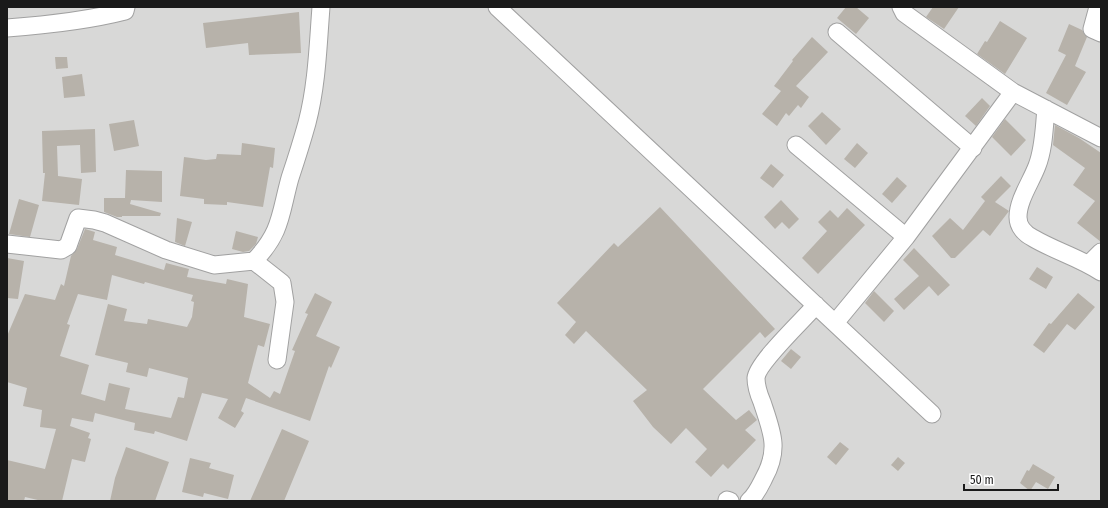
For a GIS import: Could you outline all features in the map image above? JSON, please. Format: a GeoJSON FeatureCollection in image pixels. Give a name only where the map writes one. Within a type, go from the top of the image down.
{"type":"FeatureCollection","features":[{"type":"Feature","properties":{"kind":"street"},"geometry":{"type":"LineString","coordinates":[[7,28],[57,24],[92,19],[125,11],[126,7]]}},
{"type":"Feature","properties":{"kind":"street"},"geometry":{"type":"LineString","coordinates":[[254,261],[267,247],[278,228],[290,180],[308,121],[318,58],[321,7]]}},
{"type":"Feature","properties":{"kind":"street"},"geometry":{"type":"LineString","coordinates":[[497,7],[932,414]]}},
{"type":"Feature","properties":{"kind":"street"},"geometry":{"type":"LineString","coordinates":[[901,7],[904,14],[1014,92],[1101,138]]}},
{"type":"Feature","properties":{"kind":"street"},"geometry":{"type":"LineString","coordinates":[[1098,7],[1092,29],[1101,33]]}},
{"type":"Feature","properties":{"kind":"street"},"geometry":{"type":"LineString","coordinates":[[837,32],[973,148]]}},
{"type":"Feature","properties":{"kind":"street"},"geometry":{"type":"LineString","coordinates":[[835,323],[906,237],[1014,92]]}},
{"type":"Feature","properties":{"kind":"street"},"geometry":{"type":"LineString","coordinates":[[1046,109],[1042,149],[1037,166],[1019,209],[1018,219],[1022,230],[1033,238],[1097,263]]}},
{"type":"Feature","properties":{"kind":"street"},"geometry":{"type":"LineString","coordinates":[[796,145],[906,237]]}},
{"type":"Feature","properties":{"kind":"street"},"geometry":{"type":"LineString","coordinates":[[7,244],[62,250],[68,246],[78,218],[105,223],[166,250],[214,264],[254,261],[282,283],[285,302],[277,360]]}},
{"type":"Feature","properties":{"kind":"street"},"geometry":{"type":"LineString","coordinates":[[749,501],[758,489],[770,467],[774,450],[773,435],[758,392],[756,378],[762,365],[816,305]]}},
{"type":"Feature","properties":{"kind":"shaded area"},"geometry":{"type":"Polygon","coordinates":[[[7,7],[1101,7],[1101,501],[7,501],[7,7]]]}},
{"type":"Feature","properties":{"kind":"building"},"geometry":{"type":"Polygon","coordinates":[[[846,7],[856,7],[869,18],[856,34],[837,18],[846,7]]]}},
{"type":"Feature","properties":{"kind":"building"},"geometry":{"type":"Polygon","coordinates":[[[933,7],[959,7],[944,29],[926,17],[933,7]]]}},
{"type":"Feature","properties":{"kind":"building"},"geometry":{"type":"Polygon","coordinates":[[[299,12],[301,53],[249,55],[248,43],[206,48],[203,23],[299,12]]]}},
{"type":"Feature","properties":{"kind":"building"},"geometry":{"type":"Polygon","coordinates":[[[1000,21],[1027,38],[1005,74],[977,54],[985,41],[987,42],[1000,21]]]}},
{"type":"Feature","properties":{"kind":"building"},"geometry":{"type":"Polygon","coordinates":[[[1069,24],[1082,30],[1087,37],[1075,66],[1086,72],[1067,105],[1046,93],[1066,55],[1058,51],[1069,24]]]}},
{"type":"Feature","properties":{"kind":"building"},"geometry":{"type":"Polygon","coordinates":[[[812,37],[828,52],[796,86],[809,97],[801,108],[798,105],[789,116],[786,113],[777,126],[762,114],[781,91],[774,86],[793,61],[792,60],[812,37]]]}},
{"type":"Feature","properties":{"kind":"building"},"geometry":{"type":"Polygon","coordinates":[[[55,57],[67,57],[68,68],[56,69],[55,57]]]}},
{"type":"Feature","properties":{"kind":"building"},"geometry":{"type":"Polygon","coordinates":[[[82,74],[85,96],[64,98],[62,77],[82,74]]]}},
{"type":"Feature","properties":{"kind":"building"},"geometry":{"type":"Polygon","coordinates":[[[982,98],[990,106],[976,126],[965,116],[982,98]]]}},
{"type":"Feature","properties":{"kind":"building"},"geometry":{"type":"Polygon","coordinates":[[[822,112],[841,129],[826,145],[808,126],[822,112]]]}},
{"type":"Feature","properties":{"kind":"building"},"geometry":{"type":"Polygon","coordinates":[[[1005,119],[1026,140],[1011,156],[992,137],[1005,119]]]}},
{"type":"Feature","properties":{"kind":"building"},"geometry":{"type":"Polygon","coordinates":[[[134,120],[139,146],[114,151],[109,124],[134,120]]]}},
{"type":"Feature","properties":{"kind":"building"},"geometry":{"type":"Polygon","coordinates":[[[1055,125],[1079,138],[1101,153],[1101,242],[1077,223],[1095,201],[1073,185],[1085,168],[1053,145],[1055,125]]]}},
{"type":"Feature","properties":{"kind":"building"},"geometry":{"type":"Polygon","coordinates":[[[95,129],[96,172],[81,173],[80,145],[57,146],[58,176],[82,179],[79,205],[42,201],[45,173],[43,173],[42,131],[95,129]]]}},
{"type":"Feature","properties":{"kind":"building"},"geometry":{"type":"Polygon","coordinates":[[[242,143],[275,148],[273,168],[270,167],[263,207],[227,202],[227,205],[204,204],[204,199],[180,196],[184,157],[206,160],[216,159],[217,154],[241,155],[242,143]]]}},
{"type":"Feature","properties":{"kind":"building"},"geometry":{"type":"Polygon","coordinates":[[[857,143],[868,153],[855,168],[844,159],[857,143]]]}},
{"type":"Feature","properties":{"kind":"building"},"geometry":{"type":"Polygon","coordinates":[[[771,164],[784,175],[773,188],[760,178],[771,164]]]}},
{"type":"Feature","properties":{"kind":"building"},"geometry":{"type":"Polygon","coordinates":[[[126,170],[162,171],[162,202],[131,200],[130,204],[161,213],[160,216],[117,217],[104,212],[104,198],[125,198],[126,170]]]}},
{"type":"Feature","properties":{"kind":"building"},"geometry":{"type":"Polygon","coordinates":[[[1001,176],[1011,186],[995,202],[1009,211],[990,236],[983,230],[955,258],[951,258],[932,236],[950,218],[963,230],[985,201],[981,197],[1001,176]]]}},
{"type":"Feature","properties":{"kind":"building"},"geometry":{"type":"Polygon","coordinates":[[[897,177],[907,186],[892,203],[882,194],[897,177]]]}},
{"type":"Feature","properties":{"kind":"building"},"geometry":{"type":"Polygon","coordinates":[[[19,199],[39,205],[30,237],[9,234],[19,199]]]}},
{"type":"Feature","properties":{"kind":"building"},"geometry":{"type":"Polygon","coordinates":[[[781,200],[799,219],[789,229],[782,222],[775,229],[764,217],[781,200]]]}},
{"type":"Feature","properties":{"kind":"building"},"geometry":{"type":"Polygon","coordinates":[[[660,207],[775,329],[765,338],[760,332],[703,389],[736,420],[749,410],[757,420],[745,430],[756,440],[728,469],[723,464],[711,477],[695,462],[707,449],[686,428],[671,444],[653,427],[633,401],[647,390],[586,331],[574,344],[565,335],[576,322],[557,303],[614,243],[618,247],[660,207]]]}},
{"type":"Feature","properties":{"kind":"building"},"geometry":{"type":"Polygon","coordinates":[[[847,208],[865,225],[818,274],[802,258],[827,231],[818,222],[830,210],[838,218],[847,208]]]}},
{"type":"Feature","properties":{"kind":"building"},"geometry":{"type":"Polygon","coordinates":[[[177,218],[192,222],[185,246],[175,242],[177,218]]]}},
{"type":"Feature","properties":{"kind":"building"},"geometry":{"type":"Polygon","coordinates":[[[85,229],[95,232],[93,240],[117,247],[115,255],[164,270],[166,263],[189,269],[187,277],[226,284],[227,279],[248,284],[244,317],[270,324],[264,347],[258,345],[248,383],[270,398],[274,391],[280,394],[295,351],[292,350],[308,314],[305,313],[315,293],[332,302],[316,336],[340,347],[331,368],[329,366],[310,421],[246,398],[241,411],[244,413],[235,428],[218,418],[228,399],[202,393],[187,441],[155,431],[154,434],[134,430],[135,423],[95,413],[93,422],[72,418],[70,426],[90,433],[88,438],[91,439],[85,462],[72,459],[62,501],[42,501],[25,497],[24,501],[7,500],[7,460],[45,469],[56,429],[40,427],[42,410],[23,406],[27,388],[7,382],[7,336],[25,294],[55,300],[61,284],[64,286],[71,256],[77,249],[85,229]],[[112,275],[107,300],[78,294],[67,324],[70,325],[60,356],[89,365],[81,394],[105,401],[109,383],[130,388],[125,409],[171,418],[178,397],[184,398],[188,378],[149,368],[147,377],[126,372],[128,363],[95,355],[108,304],[127,309],[124,321],[147,324],[148,319],[187,327],[192,317],[194,302],[191,301],[193,295],[145,282],[144,284],[112,275]]]}},
{"type":"Feature","properties":{"kind":"building"},"geometry":{"type":"Polygon","coordinates":[[[236,231],[258,237],[256,244],[249,251],[243,252],[232,249],[236,231]]]}},
{"type":"Feature","properties":{"kind":"building"},"geometry":{"type":"Polygon","coordinates":[[[914,248],[950,285],[938,296],[929,286],[904,310],[894,299],[919,276],[903,260],[914,248]]]}},
{"type":"Feature","properties":{"kind":"building"},"geometry":{"type":"Polygon","coordinates":[[[7,258],[24,261],[18,299],[7,298],[7,258]]]}},
{"type":"Feature","properties":{"kind":"building"},"geometry":{"type":"Polygon","coordinates":[[[1037,267],[1053,277],[1046,289],[1029,279],[1037,267]]]}},
{"type":"Feature","properties":{"kind":"building"},"geometry":{"type":"Polygon","coordinates":[[[874,291],[894,311],[884,322],[865,303],[874,291]]]}},
{"type":"Feature","properties":{"kind":"building"},"geometry":{"type":"Polygon","coordinates":[[[1078,293],[1095,307],[1075,330],[1067,324],[1044,353],[1033,345],[1049,323],[1051,324],[1078,293]]]}},
{"type":"Feature","properties":{"kind":"building"},"geometry":{"type":"Polygon","coordinates":[[[791,349],[801,357],[791,369],[781,361],[791,349]]]}},
{"type":"Feature","properties":{"kind":"building"},"geometry":{"type":"Polygon","coordinates":[[[282,429],[309,441],[284,501],[250,501],[282,429]]]}},
{"type":"Feature","properties":{"kind":"building"},"geometry":{"type":"Polygon","coordinates":[[[840,442],[849,449],[836,465],[827,457],[840,442]]]}},
{"type":"Feature","properties":{"kind":"building"},"geometry":{"type":"Polygon","coordinates":[[[126,447],[169,462],[155,501],[110,501],[115,478],[126,447]]]}},
{"type":"Feature","properties":{"kind":"building"},"geometry":{"type":"Polygon","coordinates":[[[898,457],[905,463],[898,471],[891,465],[898,457]]]}},
{"type":"Feature","properties":{"kind":"building"},"geometry":{"type":"Polygon","coordinates":[[[190,458],[211,463],[209,468],[234,475],[228,499],[204,493],[203,497],[182,492],[190,458]]]}},
{"type":"Feature","properties":{"kind":"building"},"geometry":{"type":"Polygon","coordinates":[[[1033,464],[1055,477],[1048,489],[1036,482],[1030,491],[1020,483],[1027,470],[1029,471],[1033,464]]]}}]}
